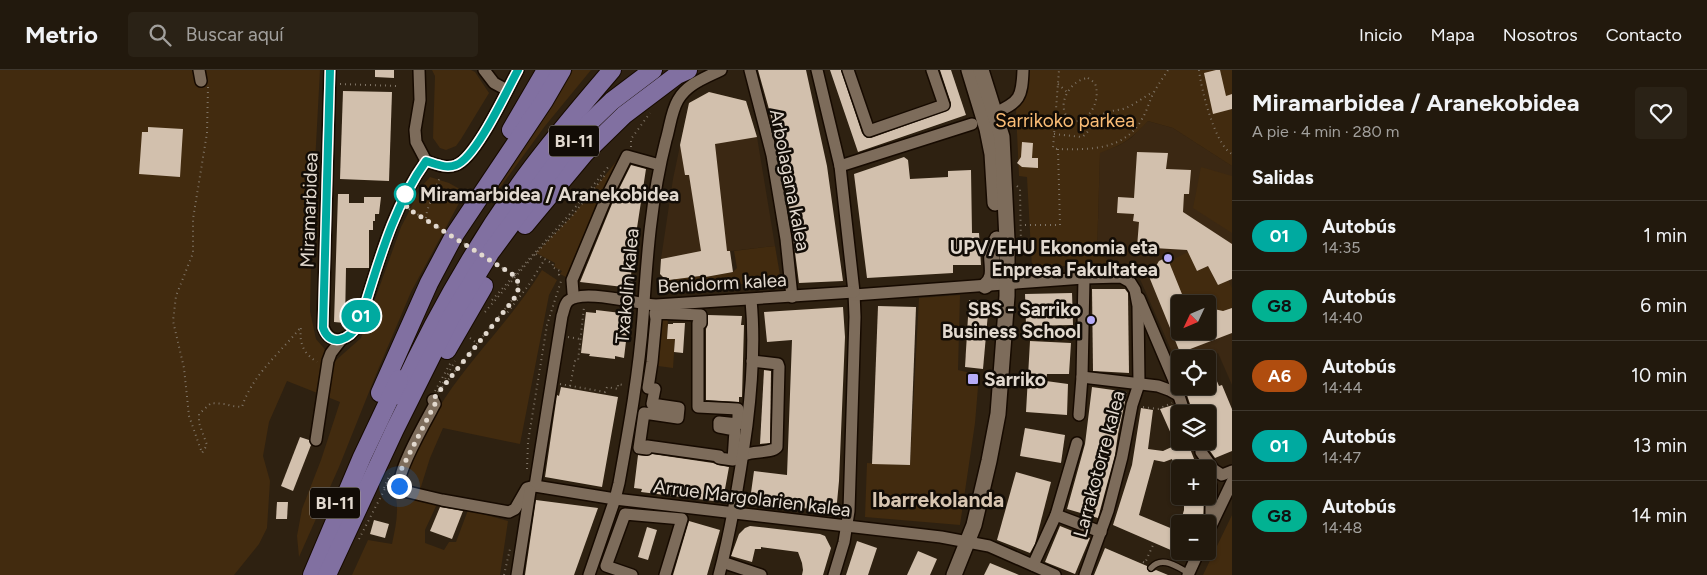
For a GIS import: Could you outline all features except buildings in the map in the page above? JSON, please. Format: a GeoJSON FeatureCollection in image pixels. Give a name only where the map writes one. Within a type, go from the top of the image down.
{"type":"FeatureCollection","features":[{"type":"Feature","properties":{"kind":"main road"},"geometry":{"type":"LineString","coordinates":[[456,234],[459,221],[476,189],[546,70]]}},
{"type":"Feature","properties":{"kind":"main road","name":"BI-11"},"geometry":{"type":"LineString","coordinates":[[305,575],[383,385],[429,283],[456,234],[544,101],[562,70]]}},
{"type":"Feature","properties":{"kind":"main road","name":"BI-11"},"geometry":{"type":"LineString","coordinates":[[326,575],[451,316],[490,253],[569,146],[588,124],[612,101],[653,70]]}},
{"type":"Feature","properties":{"kind":"main road"},"geometry":{"type":"LineString","coordinates":[[365,494],[511,242],[538,207],[585,153],[624,115],[677,75],[688,70]]}},
{"type":"Feature","properties":{"kind":"main road"},"geometry":{"type":"LineString","coordinates":[[969,70],[987,129],[992,154],[998,239],[992,247],[993,275],[989,291]]}},
{"type":"Feature","properties":{"kind":"main road"},"geometry":{"type":"LineString","coordinates":[[954,575],[974,524],[998,414],[989,291],[1004,155],[1002,137],[981,70]]}},
{"type":"Feature","properties":{"kind":"main road"},"geometry":{"type":"LineString","coordinates":[[312,575],[362,458],[442,288],[513,178],[606,71]]}},
{"type":"Feature","properties":{"kind":"main road"},"geometry":{"type":"LineString","coordinates":[[326,575],[400,394],[441,310],[524,178],[606,71]]}},
{"type":"Feature","properties":{"kind":"street","name":"Miramarbidea"},"geometry":{"type":"LineString","coordinates":[[324,361],[326,334],[323,328],[330,70]]}},
{"type":"Feature","properties":{"kind":"street"},"geometry":{"type":"LineString","coordinates":[[419,70],[420,100],[415,130],[416,142],[426,161],[442,166],[456,165],[465,160],[475,148],[518,70]]}},
{"type":"Feature","properties":{"kind":"street"},"geometry":{"type":"LineString","coordinates":[[484,70],[494,83],[507,90]]}},
{"type":"Feature","properties":{"kind":"street","name":"Txakolin kalea"},"geometry":{"type":"LineString","coordinates":[[589,575],[615,499],[634,398],[649,236],[662,156],[677,102],[683,92],[692,85],[721,70]]}},
{"type":"Feature","properties":{"kind":"street","name":"Arbolagana kalea"},"geometry":{"type":"LineString","coordinates":[[750,70],[772,155],[786,239],[792,297]]}},
{"type":"Feature","properties":{"kind":"street"},"geometry":{"type":"LineString","coordinates":[[816,70],[840,166],[854,294],[854,365],[847,526],[834,575]]}},
{"type":"Feature","properties":{"kind":"street"},"geometry":{"type":"LineString","coordinates":[[848,70],[870,131],[944,105],[932,70]]}},
{"type":"Feature","properties":{"kind":"street"},"geometry":{"type":"LineString","coordinates":[[995,113],[1012,106],[1018,98],[1022,90],[1023,70]]}},
{"type":"Feature","properties":{"kind":"street"},"geometry":{"type":"LineString","coordinates":[[840,166],[972,124]]}},
{"type":"Feature","properties":{"kind":"street"},"geometry":{"type":"LineString","coordinates":[[572,288],[608,196],[626,156],[656,164]]}},
{"type":"Feature","properties":{"kind":"street"},"geometry":{"type":"LineString","coordinates":[[326,334],[333,340],[341,340],[348,338],[354,333],[359,324],[394,220],[412,181],[426,161]]}},
{"type":"Feature","properties":{"kind":"street","name":"Benidorm kalea"},"geometry":{"type":"LineString","coordinates":[[532,488],[565,305],[569,300],[579,296],[656,305],[854,294],[989,291],[1084,278],[1121,277],[1130,282],[1135,290]]}},
{"type":"Feature","properties":{"kind":"street"},"geometry":{"type":"LineString","coordinates":[[1079,415],[1082,377],[1084,278]]}},
{"type":"Feature","properties":{"kind":"street"},"geometry":{"type":"LineString","coordinates":[[1135,290],[1173,378],[1175,399]]}},
{"type":"Feature","properties":{"kind":"street","name":"Larrakotorre kalea"},"geometry":{"type":"LineString","coordinates":[[1085,575],[1101,532],[1122,457],[1138,384],[1138,306],[1135,290]]}},
{"type":"Feature","properties":{"kind":"street"},"geometry":{"type":"LineString","coordinates":[[719,575],[734,513],[744,454],[752,361],[751,300]]}},
{"type":"Feature","properties":{"kind":"street"},"geometry":{"type":"LineString","coordinates":[[655,313],[701,315],[701,323],[698,323],[698,407],[738,409],[738,424],[719,422],[718,427],[736,430],[733,460],[719,458],[719,456],[647,446],[648,449],[639,448],[644,413],[678,418],[679,408],[652,404],[655,389],[648,388],[652,362],[655,313]]}},
{"type":"Feature","properties":{"kind":"street"},"geometry":{"type":"LineString","coordinates":[[316,440],[324,361],[341,340]]}},
{"type":"Feature","properties":{"kind":"street"},"geometry":{"type":"LineString","coordinates":[[744,454],[771,451],[777,447],[779,367],[778,364],[774,363],[752,361]]}},
{"type":"Feature","properties":{"kind":"street"},"geometry":{"type":"LineString","coordinates":[[1082,377],[1158,386],[1170,390],[1179,405]]}},
{"type":"Feature","properties":{"kind":"street"},"geometry":{"type":"LineString","coordinates":[[432,400],[435,404],[401,470],[398,484],[400,489],[442,500],[506,512],[513,511],[524,491],[527,488],[532,488],[516,575]]}},
{"type":"Feature","properties":{"kind":"street"},"geometry":{"type":"LineString","coordinates":[[1033,565],[1056,515],[1076,442]]}},
{"type":"Feature","properties":{"kind":"street"},"geometry":{"type":"LineString","coordinates":[[1201,450],[1214,470],[1222,475],[1232,471]]}},
{"type":"Feature","properties":{"kind":"street"},"geometry":{"type":"LineString","coordinates":[[1216,515],[1232,482]]}},
{"type":"Feature","properties":{"kind":"street","name":"Arrue Margolarien kalea"},"geometry":{"type":"LineString","coordinates":[[532,488],[967,541],[989,546],[1055,575]]}},
{"type":"Feature","properties":{"kind":"street"},"geometry":{"type":"LineString","coordinates":[[632,575],[606,566],[625,514],[682,519],[665,575]]}},
{"type":"Feature","properties":{"kind":"street"},"geometry":{"type":"LineString","coordinates":[[1056,515],[1101,532]]}},
{"type":"Feature","properties":{"kind":"street"},"geometry":{"type":"LineString","coordinates":[[1188,574],[1195,560]]}},
{"type":"Feature","properties":{"kind":"street"},"geometry":{"type":"LineString","coordinates":[[728,564],[761,575]]}},
{"type":"Feature","properties":{"kind":"lane"},"geometry":{"type":"LineString","coordinates":[[1151,568],[1156,563],[1163,561],[1188,574]]}},
{"type":"Feature","properties":{"kind":"path"},"geometry":{"type":"LineString","coordinates":[[1059,70],[1053,148],[1058,149],[1107,147],[1125,139],[1142,120],[1155,90],[1168,70]]}},
{"type":"Feature","properties":{"kind":"path"},"geometry":{"type":"LineString","coordinates":[[1199,70],[1203,96],[1216,132],[1228,152],[1232,154]]}},
{"type":"Feature","properties":{"kind":"path"},"geometry":{"type":"LineString","coordinates":[[202,77],[207,133],[193,219],[193,252],[176,296],[173,321],[184,368],[189,416],[202,453],[207,445],[199,423],[199,414],[211,403],[242,406],[249,390],[283,346],[301,327],[300,343],[303,349],[317,363],[324,361]]}},
{"type":"Feature","properties":{"kind":"path"},"geometry":{"type":"LineString","coordinates":[[1088,78],[1095,83],[1096,100],[1086,118],[1075,122],[1065,114],[1064,105],[1068,92],[1078,81],[1083,79],[1088,78]]}},
{"type":"Feature","properties":{"kind":"path"},"geometry":{"type":"LineString","coordinates":[[340,84],[397,86]]}},
{"type":"Feature","properties":{"kind":"path"},"geometry":{"type":"LineString","coordinates":[[1058,84],[1068,92]]}},
{"type":"Feature","properties":{"kind":"path"},"geometry":{"type":"LineString","coordinates":[[1054,134],[1082,137],[1086,135],[1090,126],[1100,115],[1125,108],[1155,90]]}},
{"type":"Feature","properties":{"kind":"path"},"geometry":{"type":"LineString","coordinates":[[630,149],[631,139],[651,112]]}},
{"type":"Feature","properties":{"kind":"path"},"geometry":{"type":"LineString","coordinates":[[1086,118],[1090,126]]}},
{"type":"Feature","properties":{"kind":"path"},"geometry":{"type":"LineString","coordinates":[[625,148],[636,150]]}},
{"type":"Feature","properties":{"kind":"path"},"geometry":{"type":"LineString","coordinates":[[1025,225],[1060,224],[1058,149]]}},
{"type":"Feature","properties":{"kind":"path"},"geometry":{"type":"LineString","coordinates":[[611,166],[572,216],[536,254],[482,313],[611,166]]}},
{"type":"Feature","properties":{"kind":"path"},"geometry":{"type":"LineString","coordinates":[[426,218],[440,178]]}},
{"type":"Feature","properties":{"kind":"path"},"geometry":{"type":"LineString","coordinates":[[407,208],[426,218],[515,276],[518,282],[517,294],[437,394],[454,360],[432,400]]}},
{"type":"Feature","properties":{"kind":"path"},"geometry":{"type":"LineString","coordinates":[[536,254],[553,264],[552,267],[560,271],[559,275],[562,277],[562,280],[572,288]]}},
{"type":"Feature","properties":{"kind":"path"},"geometry":{"type":"LineString","coordinates":[[503,312],[507,313],[528,286],[545,259]]}},
{"type":"Feature","properties":{"kind":"path"},"geometry":{"type":"LineString","coordinates":[[570,386],[575,361],[578,362],[584,307]]}},
{"type":"Feature","properties":{"kind":"path"},"geometry":{"type":"LineString","coordinates":[[469,336],[478,344]]}},
{"type":"Feature","properties":{"kind":"path"},"geometry":{"type":"LineString","coordinates":[[566,337],[580,339]]}},
{"type":"Feature","properties":{"kind":"path"},"geometry":{"type":"LineString","coordinates":[[558,383],[605,394],[607,387],[618,389],[618,384],[623,385]]}},
{"type":"Feature","properties":{"kind":"path"},"geometry":{"type":"LineString","coordinates":[[1138,407],[1158,408],[1175,399]]}},
{"type":"Feature","properties":{"kind":"path"},"geometry":{"type":"LineString","coordinates":[[356,544],[394,469]]}},
{"type":"Feature","properties":{"kind":"path"},"geometry":{"type":"LineString","coordinates":[[1143,562],[1146,563],[1153,545],[1151,544]]}},
{"type":"Feature","properties":{"kind":"shaded area"},"geometry":{"type":"Polygon","coordinates":[[[709,92],[746,101],[757,137],[775,246],[713,253],[712,250],[661,259],[673,179],[689,103],[709,92]]]}},
{"type":"Feature","properties":{"kind":"shaded area","name":"UPV/EHU Ekonomia eta Enpresa Fakultatea"},"geometry":{"type":"Polygon","coordinates":[[[1148,121],[1173,128],[1232,166],[1232,385],[1218,353],[1216,354],[1216,350],[1171,350],[1136,270],[1126,264],[1112,263],[1097,253],[1100,152],[1118,146],[1131,138],[1148,121]]]}},
{"type":"Feature","properties":{"kind":"green space"},"geometry":{"type":"Polygon","coordinates":[[[0,70],[320,70],[312,219],[310,311],[316,339],[335,361],[361,338],[401,227],[422,186],[430,177],[449,183],[465,192],[411,292],[339,467],[299,557],[297,536],[302,509],[321,460],[340,402],[287,381],[269,422],[263,456],[270,481],[267,528],[259,544],[234,575],[0,575],[0,70]]]}},
{"type":"Feature","properties":{"kind":"green space"},"geometry":{"type":"Polygon","coordinates":[[[432,70],[471,70],[475,72],[489,93],[456,146],[446,150],[440,148],[433,138],[435,76],[432,70]]]}},
{"type":"Feature","properties":{"kind":"green space"},"geometry":{"type":"Polygon","coordinates":[[[573,70],[591,70],[545,126],[488,204],[484,206],[573,70]]]}},
{"type":"Feature","properties":{"kind":"green space","name":"Sarrikoko parkea"},"geometry":{"type":"Polygon","coordinates":[[[1026,70],[1232,70],[1232,166],[1173,128],[1148,121],[1126,141],[1100,153],[1097,252],[1112,263],[1032,268],[1027,177],[1019,176],[1016,110],[1024,90],[1026,70]]]}},
{"type":"Feature","properties":{"kind":"green space"},"geometry":{"type":"Polygon","coordinates":[[[620,157],[622,159],[570,281],[565,280],[566,277],[560,274],[562,271],[554,267],[555,263],[536,253],[572,216],[620,157]]]}},
{"type":"Feature","properties":{"kind":"green space"},"geometry":{"type":"Polygon","coordinates":[[[1201,167],[1232,176],[1232,233],[1193,208],[1201,167]]]}},
{"type":"Feature","properties":{"kind":"green space"},"geometry":{"type":"Polygon","coordinates":[[[775,246],[781,281],[760,278],[753,283],[659,291],[659,284],[669,280],[700,276],[701,278],[733,272],[737,268],[734,251],[775,246]]]}},
{"type":"Feature","properties":{"kind":"green space"},"geometry":{"type":"Polygon","coordinates":[[[1188,252],[1197,271],[1208,266],[1218,285],[1228,280],[1232,288],[1232,308],[1223,311],[1216,309],[1216,295],[1182,295],[1170,264],[1176,258],[1188,252]]]}},
{"type":"Feature","properties":{"kind":"green space"},"geometry":{"type":"Polygon","coordinates":[[[542,270],[557,280],[549,295],[520,444],[443,428],[430,458],[420,490],[403,484],[422,440],[445,398],[519,303],[542,270]]]}},
{"type":"Feature","properties":{"kind":"green space"},"geometry":{"type":"Polygon","coordinates":[[[960,295],[958,370],[979,375],[975,423],[960,525],[865,517],[867,463],[910,465],[919,298],[960,295]]]}},
{"type":"Feature","properties":{"kind":"green space"},"geometry":{"type":"Polygon","coordinates":[[[668,318],[667,339],[675,339],[673,368],[658,366],[652,362],[656,319],[668,318]]]}},
{"type":"Feature","properties":{"kind":"green space"},"geometry":{"type":"Polygon","coordinates":[[[402,496],[437,504],[425,530],[425,543],[444,550],[449,542],[456,542],[468,510],[508,521],[500,575],[352,575],[368,540],[392,544],[397,515],[396,498],[402,496]]]}},
{"type":"Feature","properties":{"kind":"green space"},"geometry":{"type":"Polygon","coordinates":[[[1232,515],[1232,575],[1203,575],[1210,560],[1216,560],[1216,548],[1232,515]]]}},
{"type":"Feature","properties":{"kind":"bus line","name":"01"},"geometry":{"type":"LineString","coordinates":[[330,70],[323,328],[328,337],[333,340],[348,338],[354,333],[359,324],[394,220],[412,181],[426,161],[442,166],[456,165],[465,160],[475,148],[518,70]]}},
{"type":"Feature","properties":{"kind":"place","name":"Miramarbidea / Aranekobidea"},"geometry":{"type":"Point","coordinates":[405,194]}},
{"type":"Feature","properties":{"kind":"place","name":"UPV/EHU Ekonomia eta Enpresa Fakultatea"},"geometry":{"type":"Point","coordinates":[1168,258]}},
{"type":"Feature","properties":{"kind":"place","name":"SBS - Sarriko Business School"},"geometry":{"type":"Point","coordinates":[1091,320]}},
{"type":"Feature","properties":{"kind":"place","name":"Sarriko"},"geometry":{"type":"Point","coordinates":[973,379]}},
{"type":"Feature","properties":{"kind":"district","name":"Ibarrekolanda"},"geometry":{"type":"Point","coordinates":[938,499]}},
{"type":"Feature","properties":{"kind":"route"},"geometry":{"type":"LineString","coordinates":[[399,486],[401,470],[435,404],[433,400],[510,304],[517,294],[518,288],[515,276],[426,218],[407,208],[405,194]]}}]}
